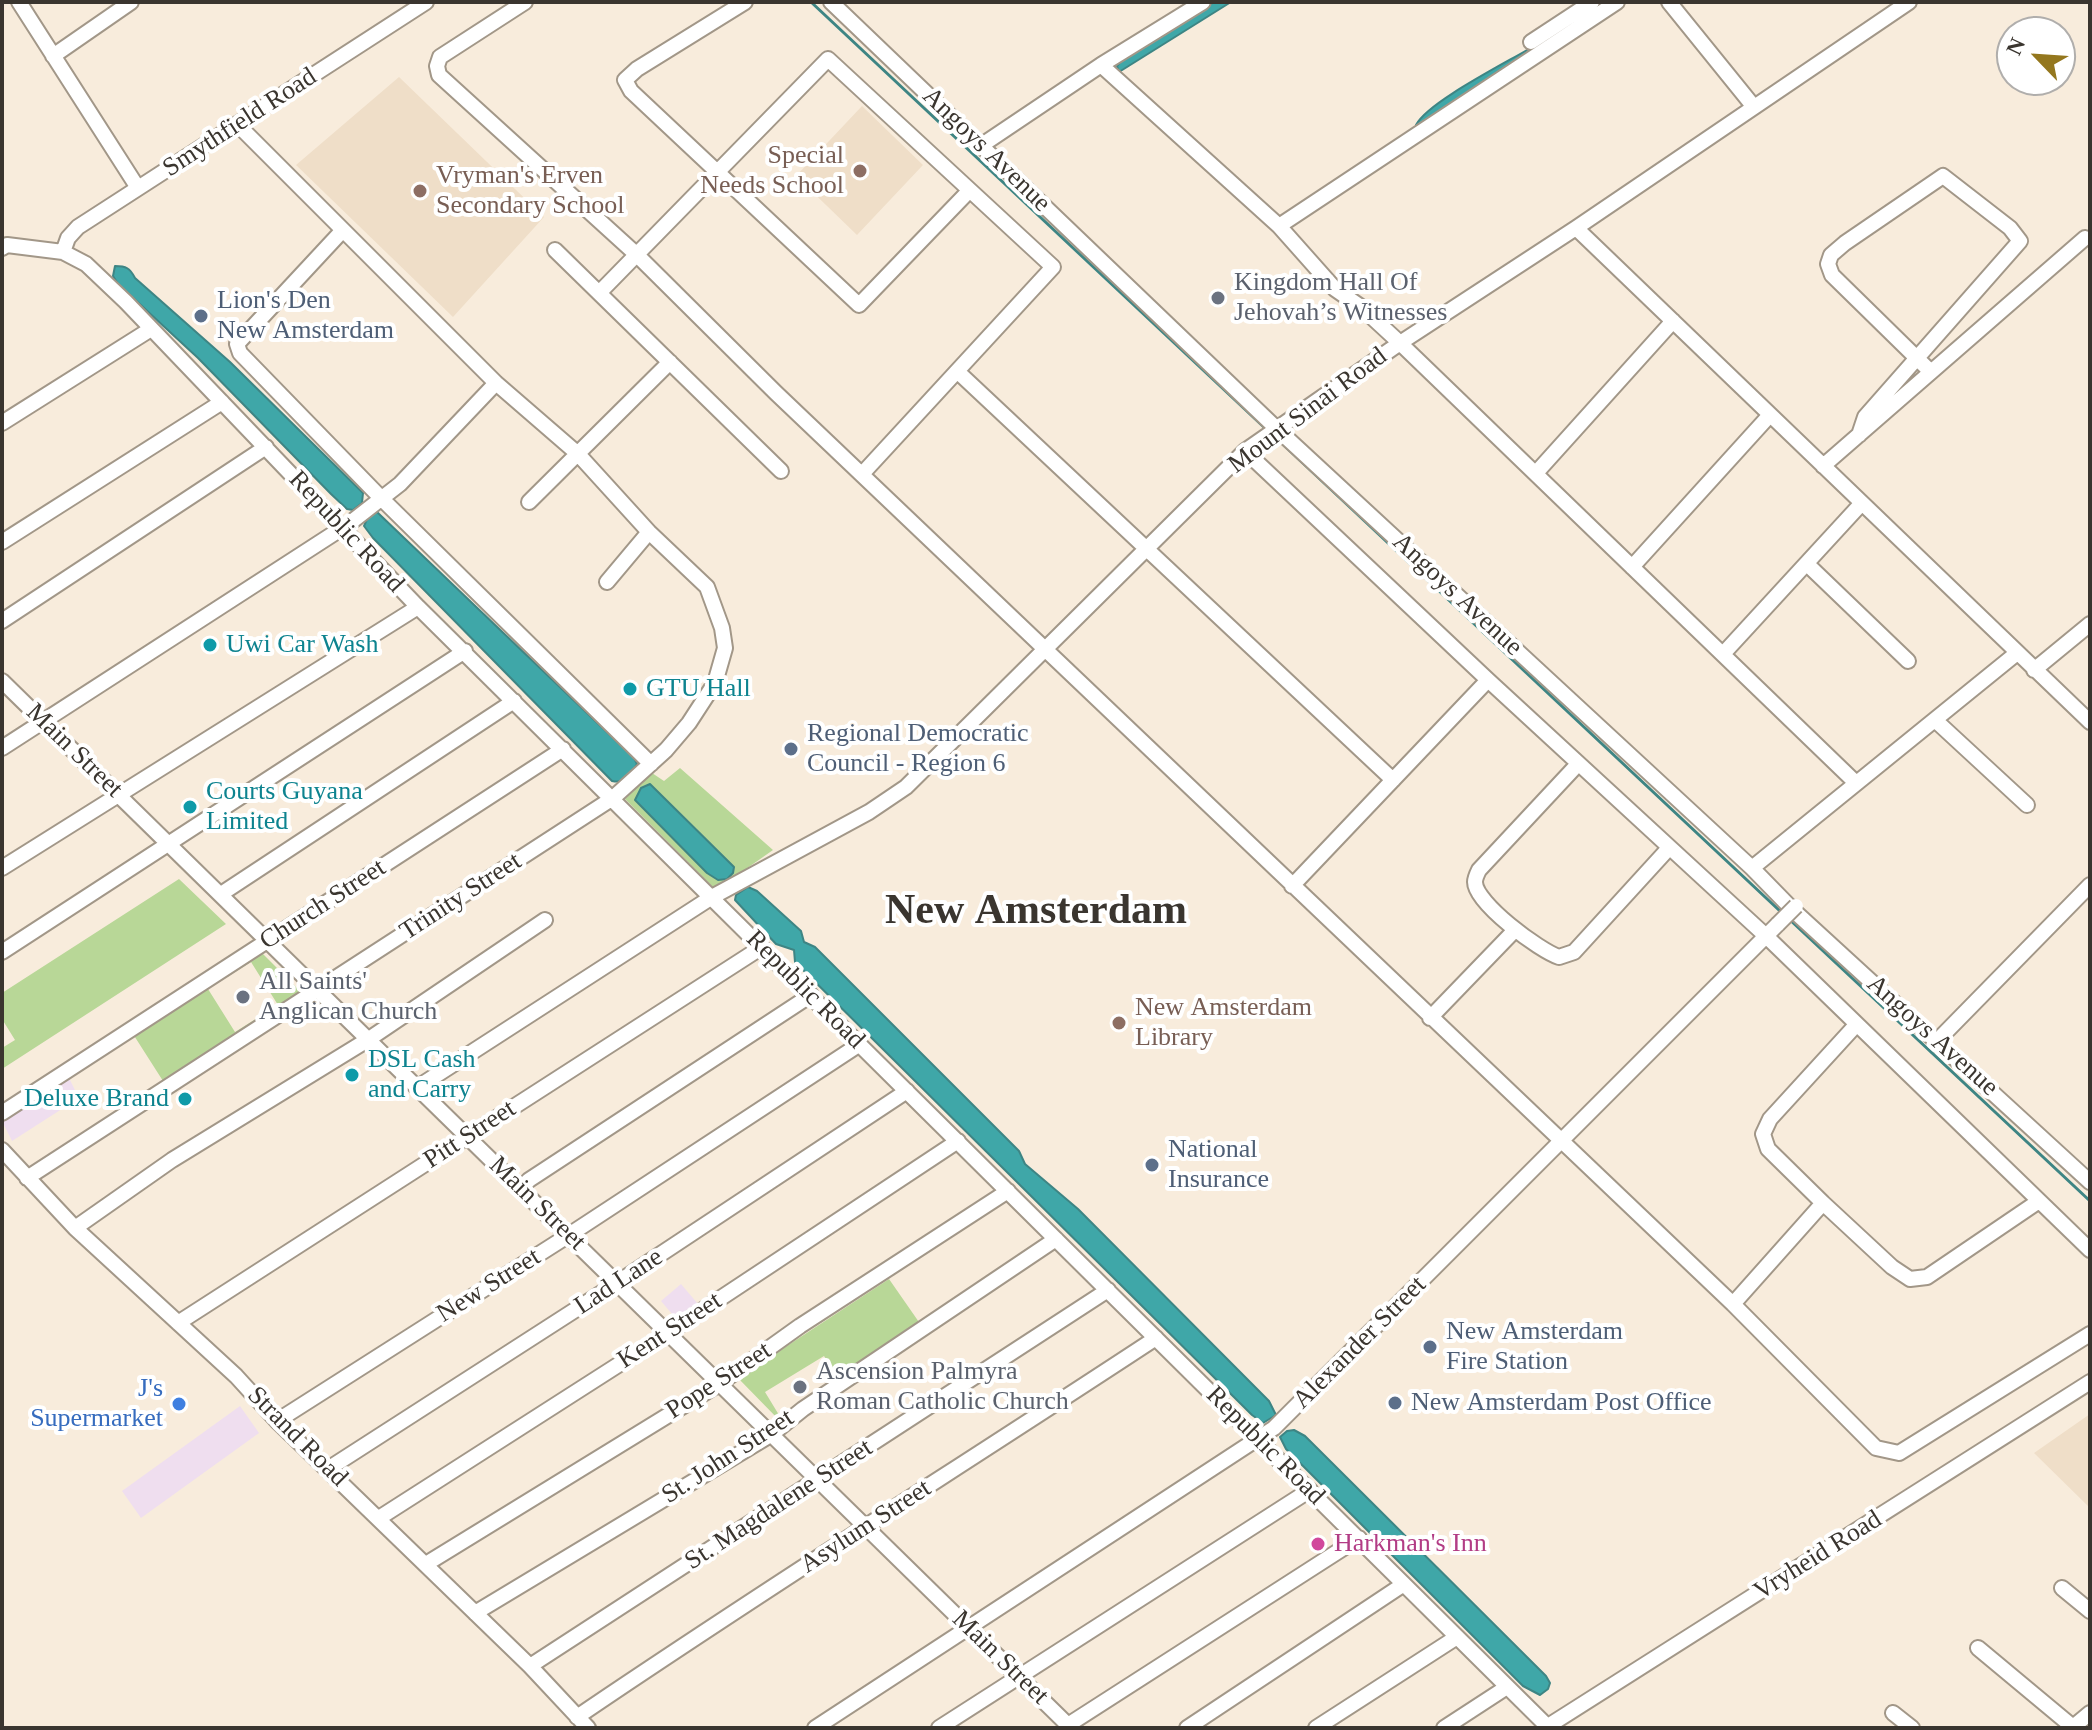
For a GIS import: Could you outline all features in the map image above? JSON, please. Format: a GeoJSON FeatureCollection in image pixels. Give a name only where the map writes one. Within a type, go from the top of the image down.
{"type":"FeatureCollection","features":[{"type":"Feature","properties":{"kind":"street"},"geometry":{"type":"LineString","coordinates":[[19,2],[138,188]]}},
{"type":"Feature","properties":{"kind":"street"},"geometry":{"type":"LineString","coordinates":[[53,56],[131,2]]}},
{"type":"Feature","properties":{"kind":"street","name":"Smythfield Road"},"geometry":{"type":"LineString","coordinates":[[63,252],[68,238],[78,227],[426,2]]}},
{"type":"Feature","properties":{"kind":"street"},"geometry":{"type":"LineString","coordinates":[[525,2],[440,57],[437,66],[439,75],[637,255],[776,393],[1733,1304],[1876,1448],[1899,1453],[2090,1334]]}},
{"type":"Feature","properties":{"kind":"street"},"geometry":{"type":"LineString","coordinates":[[745,2],[637,69],[625,80],[631,91],[859,305],[969,191]]}},
{"type":"Feature","properties":{"kind":"street"},"geometry":{"type":"LineString","coordinates":[[982,145],[1101,65],[1203,2]]}},
{"type":"Feature","properties":{"kind":"street"},"geometry":{"type":"LineString","coordinates":[[1531,42],[1592,2]]}},
{"type":"Feature","properties":{"kind":"street"},"geometry":{"type":"LineString","coordinates":[[1279,226],[1617,2]]}},
{"type":"Feature","properties":{"kind":"street"},"geometry":{"type":"LineString","coordinates":[[1669,2],[1754,107]]}},
{"type":"Feature","properties":{"kind":"street","name":"Mount Sinai Road"},"geometry":{"type":"LineString","coordinates":[[418,1087],[712,897],[869,812],[906,787],[1245,451],[1400,343],[1576,228],[1909,2]]}},
{"type":"Feature","properties":{"kind":"street","name":"Angoys Avenue"},"geometry":{"type":"LineString","coordinates":[[836,3],[1269,433],[1752,868],[2090,1182]]}},
{"type":"Feature","properties":{"kind":"street"},"geometry":{"type":"LineString","coordinates":[[599,293],[828,59],[1053,267],[863,473]]}},
{"type":"Feature","properties":{"kind":"street"},"geometry":{"type":"LineString","coordinates":[[1101,65],[1279,226],[1335,289],[1361,307],[1400,343],[1856,783]]}},
{"type":"Feature","properties":{"kind":"street","name":"Trinity Street"},"geometry":{"type":"LineString","coordinates":[[27,1178],[613,798],[651,764],[689,723],[715,683],[725,648],[722,628],[707,587],[649,532],[578,454],[496,383],[237,124]]}},
{"type":"Feature","properties":{"kind":"street"},"geometry":{"type":"LineString","coordinates":[[1859,435],[1865,417],[1916,358],[2020,241],[2010,228],[1943,176],[1845,243],[1831,255],[1828,264],[1832,275],[1916,358],[1931,372]]}},
{"type":"Feature","properties":{"kind":"street"},"geometry":{"type":"LineString","coordinates":[[1576,228],[2090,722]]}},
{"type":"Feature","properties":{"kind":"street"},"geometry":{"type":"LineString","coordinates":[[343,230],[237,344],[240,353],[382,499],[651,764]]}},
{"type":"Feature","properties":{"kind":"street"},"geometry":{"type":"LineString","coordinates":[[1823,466],[2085,238]]}},
{"type":"Feature","properties":{"kind":"street"},"geometry":{"type":"LineString","coordinates":[[4,243],[63,252]]}},
{"type":"Feature","properties":{"kind":"street"},"geometry":{"type":"LineString","coordinates":[[555,250],[781,471]]}},
{"type":"Feature","properties":{"kind":"street","name":"Republic Road"},"geometry":{"type":"LineString","coordinates":[[63,252],[86,264],[418,607],[1547,1727]]}},
{"type":"Feature","properties":{"kind":"street"},"geometry":{"type":"LineString","coordinates":[[1536,473],[1673,321]]}},
{"type":"Feature","properties":{"kind":"street"},"geometry":{"type":"LineString","coordinates":[[2,423],[151,329]]}},
{"type":"Feature","properties":{"kind":"street"},"geometry":{"type":"LineString","coordinates":[[529,502],[670,362]]}},
{"type":"Feature","properties":{"kind":"street"},"geometry":{"type":"LineString","coordinates":[[958,372],[1393,780]]}},
{"type":"Feature","properties":{"kind":"street"},"geometry":{"type":"LineString","coordinates":[[2,748],[382,499],[496,383]]}},
{"type":"Feature","properties":{"kind":"street"},"geometry":{"type":"LineString","coordinates":[[2,542],[222,402]]}},
{"type":"Feature","properties":{"kind":"street"},"geometry":{"type":"LineString","coordinates":[[1632,567],[1769,416]]}},
{"type":"Feature","properties":{"kind":"street"},"geometry":{"type":"LineString","coordinates":[[2,621],[266,447]]}},
{"type":"Feature","properties":{"kind":"street"},"geometry":{"type":"LineString","coordinates":[[1245,451],[1766,936],[2090,1250]]}},
{"type":"Feature","properties":{"kind":"street"},"geometry":{"type":"LineString","coordinates":[[1723,654],[1861,504]]}},
{"type":"Feature","properties":{"kind":"street"},"geometry":{"type":"LineString","coordinates":[[607,582],[649,532]]}},
{"type":"Feature","properties":{"kind":"street"},"geometry":{"type":"LineString","coordinates":[[1807,564],[1908,661]]}},
{"type":"Feature","properties":{"kind":"street"},"geometry":{"type":"LineString","coordinates":[[2,868],[418,607]]}},
{"type":"Feature","properties":{"kind":"street"},"geometry":{"type":"LineString","coordinates":[[2034,670],[2090,624]]}},
{"type":"Feature","properties":{"kind":"street"},"geometry":{"type":"LineString","coordinates":[[2,952],[171,845],[465,651]]}},
{"type":"Feature","properties":{"kind":"street"},"geometry":{"type":"LineString","coordinates":[[1752,868],[2017,653]]}},
{"type":"Feature","properties":{"kind":"street"},"geometry":{"type":"LineString","coordinates":[[1292,886],[1488,680]]}},
{"type":"Feature","properties":{"kind":"street","name":"Main Street"},"geometry":{"type":"LineString","coordinates":[[2,681],[1070,1726]]}},
{"type":"Feature","properties":{"kind":"street"},"geometry":{"type":"LineString","coordinates":[[221,894],[514,701]]}},
{"type":"Feature","properties":{"kind":"street"},"geometry":{"type":"LineString","coordinates":[[1935,720],[2027,805]]}},
{"type":"Feature","properties":{"kind":"street","name":"Church Street"},"geometry":{"type":"LineString","coordinates":[[2,1113],[563,749]]}},
{"type":"Feature","properties":{"kind":"street"},"geometry":{"type":"LineString","coordinates":[[1578,764],[1479,870],[1475,880],[1477,889],[1514,931],[1546,953],[1559,957],[1574,952],[1669,848]]}},
{"type":"Feature","properties":{"kind":"street"},"geometry":{"type":"LineString","coordinates":[[1938,1040],[2090,885]]}},
{"type":"Feature","properties":{"kind":"street","name":"Alexander Street"},"geometry":{"type":"LineString","coordinates":[[815,1728],[1274,1428],[1795,908]]}},
{"type":"Feature","properties":{"kind":"street"},"geometry":{"type":"LineString","coordinates":[[75,1228],[172,1160],[369,1039],[545,920]]}},
{"type":"Feature","properties":{"kind":"street"},"geometry":{"type":"LineString","coordinates":[[1430,1018],[1514,931]]}},
{"type":"Feature","properties":{"kind":"street","name":"Pitt Street"},"geometry":{"type":"LineString","coordinates":[[178,1323],[762,947]]}},
{"type":"Feature","properties":{"kind":"street"},"geometry":{"type":"LineString","coordinates":[[521,1188],[811,995]]}},
{"type":"Feature","properties":{"kind":"street"},"geometry":{"type":"LineString","coordinates":[[1856,1025],[1770,1119],[1763,1134],[1768,1149],[1823,1203],[1892,1267],[1910,1279],[1927,1277],[2039,1201]]}},
{"type":"Feature","properties":{"kind":"street","name":"New Street"},"geometry":{"type":"LineString","coordinates":[[277,1421],[860,1044]]}},
{"type":"Feature","properties":{"kind":"street","name":"Lad Lane"},"geometry":{"type":"LineString","coordinates":[[328,1469],[907,1091]]}},
{"type":"Feature","properties":{"kind":"street","name":"Kent Street"},"geometry":{"type":"LineString","coordinates":[[379,1518],[668,1333],[958,1141]]}},
{"type":"Feature","properties":{"kind":"street","name":"Strand Road"},"geometry":{"type":"LineString","coordinates":[[4,1155],[75,1228],[236,1376],[277,1421],[530,1666],[588,1728]]}},
{"type":"Feature","properties":{"kind":"street","name":"Pope Street"},"geometry":{"type":"LineString","coordinates":[[426,1564],[719,1384],[800,1326],[1008,1191]]}},
{"type":"Feature","properties":{"kind":"street"},"geometry":{"type":"LineString","coordinates":[[1733,1304],[1823,1203]]}},
{"type":"Feature","properties":{"kind":"street","name":"St. John Street"},"geometry":{"type":"LineString","coordinates":[[475,1613],[772,1434],[803,1409],[1056,1239]]}},
{"type":"Feature","properties":{"kind":"street","name":"St. Magdalene Street"},"geometry":{"type":"LineString","coordinates":[[530,1666],[819,1481],[1108,1290]]}},
{"type":"Feature","properties":{"kind":"street","name":"Asylum Street"},"geometry":{"type":"LineString","coordinates":[[577,1717],[729,1613],[867,1528],[1156,1338]]}},
{"type":"Feature","properties":{"kind":"street","name":"Vryheid Road"},"geometry":{"type":"LineString","coordinates":[[1547,1727],[2090,1382]]}},
{"type":"Feature","properties":{"kind":"street"},"geometry":{"type":"LineString","coordinates":[[939,1728],[1310,1490]]}},
{"type":"Feature","properties":{"kind":"street"},"geometry":{"type":"LineString","coordinates":[[1070,1726],[1359,1538]]}},
{"type":"Feature","properties":{"kind":"street"},"geometry":{"type":"LineString","coordinates":[[1187,1728],[1404,1584]]}},
{"type":"Feature","properties":{"kind":"street"},"geometry":{"type":"LineString","coordinates":[[2062,1588],[2090,1611]]}},
{"type":"Feature","properties":{"kind":"street"},"geometry":{"type":"LineString","coordinates":[[1316,1728],[1457,1637]]}},
{"type":"Feature","properties":{"kind":"street"},"geometry":{"type":"LineString","coordinates":[[1978,1648],[2073,1728],[2090,1713]]}},
{"type":"Feature","properties":{"kind":"street"},"geometry":{"type":"LineString","coordinates":[[1444,1728],[1507,1687]]}},
{"type":"Feature","properties":{"kind":"street"},"geometry":{"type":"LineString","coordinates":[[1893,1713],[1912,1728]]}},
{"type":"Feature","properties":{"kind":"shaded area","name":"Vryman's Erven Secondary School"},"geometry":{"type":"Polygon","coordinates":[[[399,77],[544,217],[453,317],[296,165],[399,77]]]}},
{"type":"Feature","properties":{"kind":"shaded area","name":"Special Needs School"},"geometry":{"type":"Polygon","coordinates":[[[862,106],[923,165],[857,235],[796,176],[862,106]]]}},
{"type":"Feature","properties":{"kind":"shaded area"},"geometry":{"type":"Polygon","coordinates":[[[69,1078],[79,1098],[12,1141],[2,1121],[69,1078]]]}},
{"type":"Feature","properties":{"kind":"shaded area"},"geometry":{"type":"Polygon","coordinates":[[[681,1284],[698,1304],[678,1321],[661,1301],[681,1284]]]}},
{"type":"Feature","properties":{"kind":"shaded area"},"geometry":{"type":"Polygon","coordinates":[[[240,1406],[259,1433],[141,1518],[122,1491],[240,1406]]]}},
{"type":"Feature","properties":{"kind":"shaded area"},"geometry":{"type":"Polygon","coordinates":[[[2090,1414],[2090,1508],[2034,1453],[2090,1414]]]}},
{"type":"Feature","properties":{"kind":"green space"},"geometry":{"type":"Polygon","coordinates":[[[680,768],[773,850],[716,890],[625,799],[652,773],[664,781],[680,768]]]}},
{"type":"Feature","properties":{"kind":"green space"},"geometry":{"type":"Polygon","coordinates":[[[179,879],[226,924],[2,1069],[2,1048],[15,1040],[2,1019],[2,993],[179,879]]]}},
{"type":"Feature","properties":{"kind":"green space"},"geometry":{"type":"Polygon","coordinates":[[[260,951],[302,993],[163,1081],[133,1034],[260,951]],[[251,962],[208,989],[235,1032],[278,1005],[251,962]]]}},
{"type":"Feature","properties":{"kind":"green space"},"geometry":{"type":"Polygon","coordinates":[[[889,1279],[921,1325],[779,1420],[738,1378],[889,1279]],[[824,1356],[765,1392],[779,1415],[834,1381],[825,1365],[828,1362],[824,1356]]]}},
{"type":"Feature","properties":{"kind":"water"},"geometry":{"type":"Polygon","coordinates":[[[1214,2],[1231,2],[1119,72],[1117,66],[1122,60],[1214,2]]]}},
{"type":"Feature","properties":{"kind":"water"},"geometry":{"type":"Polygon","coordinates":[[[1601,2],[1611,2],[1423,124],[1416,125],[1436,104],[1601,2]]]}},
{"type":"Feature","properties":{"kind":"water"},"geometry":{"type":"Polygon","coordinates":[[[115,266],[129,270],[230,362],[363,493],[362,503],[353,510],[347,509],[331,494],[198,358],[118,284],[113,276],[115,266]]]}},
{"type":"Feature","properties":{"kind":"water"},"geometry":{"type":"Polygon","coordinates":[[[377,512],[634,758],[637,764],[628,778],[612,781],[373,538],[364,526],[368,517],[377,512]]]}},
{"type":"Feature","properties":{"kind":"water"},"geometry":{"type":"Polygon","coordinates":[[[650,784],[734,867],[727,879],[718,880],[707,873],[635,800],[641,788],[650,784]]]}},
{"type":"Feature","properties":{"kind":"water"},"geometry":{"type":"Polygon","coordinates":[[[748,887],[757,891],[801,931],[804,942],[815,947],[1019,1151],[1025,1164],[1078,1209],[1269,1401],[1276,1415],[1263,1423],[1252,1415],[795,962],[794,950],[776,944],[735,900],[736,895],[748,887]]]}},
{"type":"Feature","properties":{"kind":"water"},"geometry":{"type":"Polygon","coordinates":[[[1294,1430],[1305,1436],[1546,1676],[1550,1683],[1548,1689],[1540,1695],[1523,1686],[1286,1449],[1280,1437],[1294,1430]]]}},
{"type":"Feature","properties":{"kind":"waterway"},"geometry":{"type":"LineString","coordinates":[[811,2],[1267,430]]}},
{"type":"Feature","properties":{"kind":"waterway"},"geometry":{"type":"LineString","coordinates":[[1273,435],[1781,912]]}},
{"type":"Feature","properties":{"kind":"waterway"},"geometry":{"type":"LineString","coordinates":[[1789,919],[2090,1201]]}},
{"type":"Feature","properties":{"kind":"place","name":"Special Needs School"},"geometry":{"type":"Point","coordinates":[860,171]}},
{"type":"Feature","properties":{"kind":"place","name":"Vryman's Erven Secondary School"},"geometry":{"type":"Point","coordinates":[420,191]}},
{"type":"Feature","properties":{"kind":"place","name":"Kingdom Hall Of Jehovah’s Witnesses"},"geometry":{"type":"Point","coordinates":[1218,298]}},
{"type":"Feature","properties":{"kind":"place","name":"Lion's Den New Amsterdam"},"geometry":{"type":"Point","coordinates":[201,316]}},
{"type":"Feature","properties":{"kind":"place","name":"Uwi Car Wash"},"geometry":{"type":"Point","coordinates":[210,645]}},
{"type":"Feature","properties":{"kind":"place","name":"GTU Hall"},"geometry":{"type":"Point","coordinates":[630,689]}},
{"type":"Feature","properties":{"kind":"place","name":"Regional Democratic Council - Region 6"},"geometry":{"type":"Point","coordinates":[791,749]}},
{"type":"Feature","properties":{"kind":"place","name":"Courts Guyana Limited"},"geometry":{"type":"Point","coordinates":[190,807]}},
{"type":"Feature","properties":{"kind":"place","name":"All Saints' Anglican Church"},"geometry":{"type":"Point","coordinates":[243,997]}},
{"type":"Feature","properties":{"kind":"place","name":"New Amsterdam Library"},"geometry":{"type":"Point","coordinates":[1119,1023]}},
{"type":"Feature","properties":{"kind":"place","name":"DSL Cash and Carry"},"geometry":{"type":"Point","coordinates":[352,1075]}},
{"type":"Feature","properties":{"kind":"place","name":"Deluxe Brand"},"geometry":{"type":"Point","coordinates":[185,1099]}},
{"type":"Feature","properties":{"kind":"place","name":"National Insurance"},"geometry":{"type":"Point","coordinates":[1152,1165]}},
{"type":"Feature","properties":{"kind":"place","name":"New Amsterdam Fire Station"},"geometry":{"type":"Point","coordinates":[1430,1347]}},
{"type":"Feature","properties":{"kind":"place","name":"Ascension Palmyra Roman Catholic Church"},"geometry":{"type":"Point","coordinates":[800,1387]}},
{"type":"Feature","properties":{"kind":"place","name":"New Amsterdam Post Office"},"geometry":{"type":"Point","coordinates":[1395,1403]}},
{"type":"Feature","properties":{"kind":"place","name":"J's Supermarket"},"geometry":{"type":"Point","coordinates":[179,1404]}},
{"type":"Feature","properties":{"kind":"place","name":"Harkman's Inn"},"geometry":{"type":"Point","coordinates":[1318,1544]}},
{"type":"Feature","properties":{"kind":"district","name":"New Amsterdam"},"geometry":{"type":"Point","coordinates":[1036,912]}}]}
